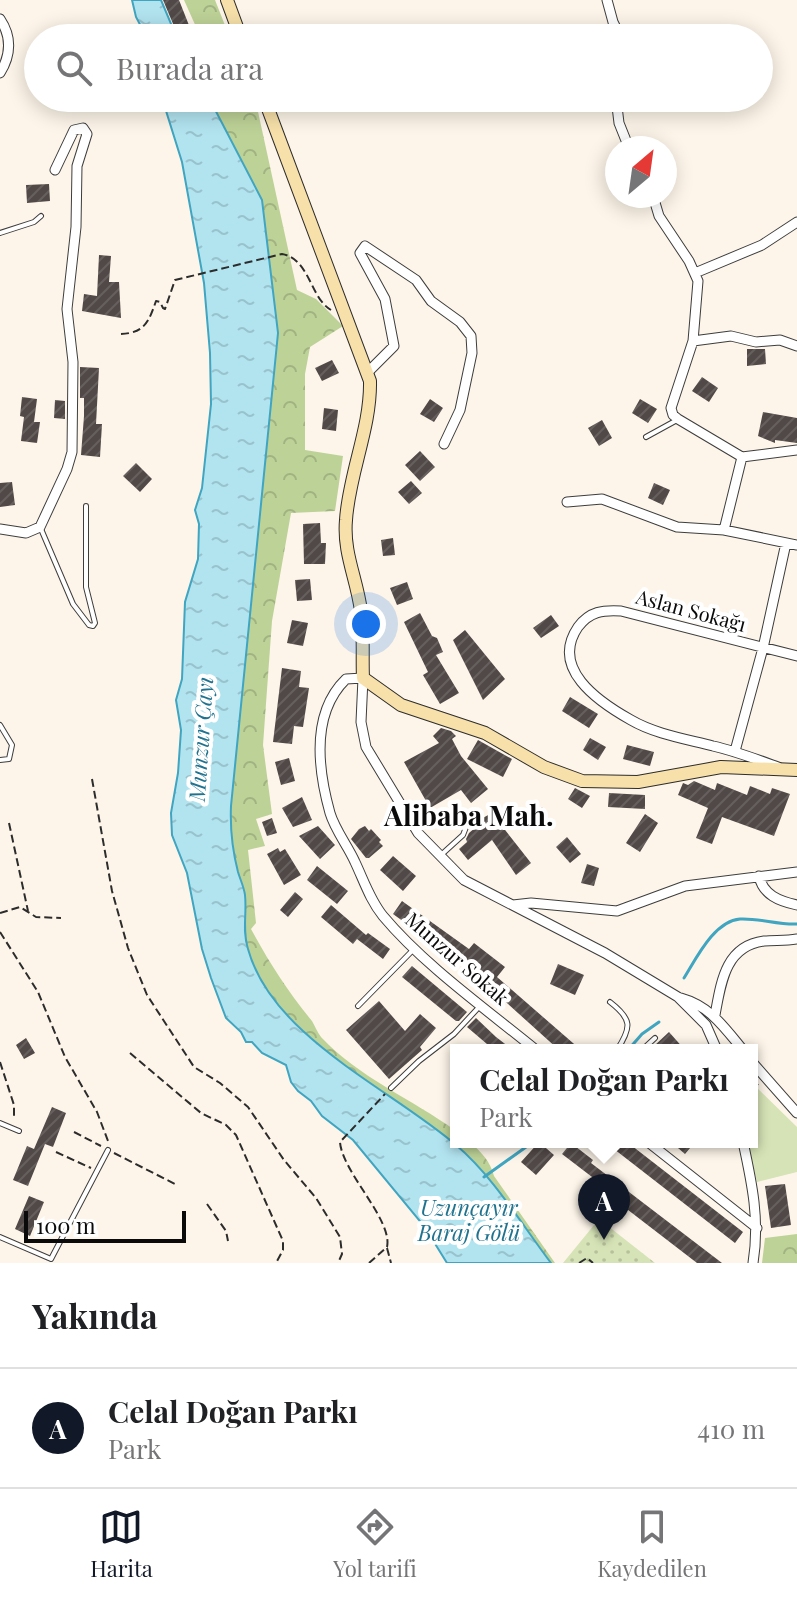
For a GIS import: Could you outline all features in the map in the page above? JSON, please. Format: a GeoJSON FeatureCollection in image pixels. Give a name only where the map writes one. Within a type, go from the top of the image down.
{"type":"FeatureCollection","features":[{"type":"Feature","properties":{"kind":"main road"},"geometry":{"type":"LineString","coordinates":[[227,0],[236,24]]}},
{"type":"Feature","properties":{"kind":"main road"},"geometry":{"type":"LineString","coordinates":[[269,112],[368,372],[370,392],[349,492],[345,537],[347,559],[362,612],[363,678],[401,705],[485,733],[544,767],[582,781],[638,782],[721,767],[791,770]]}},
{"type":"Feature","properties":{"kind":"street"},"geometry":{"type":"LineString","coordinates":[[607,0],[614,24]]}},
{"type":"Feature","properties":{"kind":"street"},"geometry":{"type":"LineString","coordinates":[[0,19],[7,33],[9,50],[0,73]]}},
{"type":"Feature","properties":{"kind":"street"},"geometry":{"type":"LineString","coordinates":[[618,112],[624,136]]}},
{"type":"Feature","properties":{"kind":"street"},"geometry":{"type":"LineString","coordinates":[[0,529],[26,533],[40,527],[72,452],[73,362],[67,309],[76,227],[77,166],[87,134],[83,128],[74,130],[55,170]]}},
{"type":"Feature","properties":{"kind":"street"},"geometry":{"type":"LineString","coordinates":[[657,208],[698,281],[699,298],[693,341],[672,402],[673,415],[742,457],[797,450]]}},
{"type":"Feature","properties":{"kind":"street"},"geometry":{"type":"LineString","coordinates":[[695,273],[762,245],[797,222]]}},
{"type":"Feature","properties":{"kind":"street"},"geometry":{"type":"LineString","coordinates":[[368,372],[390,353],[394,341],[385,299],[360,253],[365,246],[412,277],[431,301],[460,322],[471,336],[472,353],[460,410],[444,444]]}},
{"type":"Feature","properties":{"kind":"street"},"geometry":{"type":"LineString","coordinates":[[693,341],[731,336],[756,342],[780,340],[797,346]]}},
{"type":"Feature","properties":{"kind":"street"},"geometry":{"type":"LineString","coordinates":[[724,530],[742,457]]}},
{"type":"Feature","properties":{"kind":"street"},"geometry":{"type":"LineString","coordinates":[[567,502],[602,499],[677,527],[724,530],[792,544],[735,751]]}},
{"type":"Feature","properties":{"kind":"street","name":"Aslan Sokağı"},"geometry":{"type":"LineString","coordinates":[[791,770],[631,720],[577,679],[570,665],[568,649],[583,620],[592,613],[606,610],[621,611],[797,656]]}},
{"type":"Feature","properties":{"kind":"street"},"geometry":{"type":"LineString","coordinates":[[363,678],[361,722],[366,747],[418,833],[440,856],[464,880],[605,953],[678,997],[706,1025],[714,1044]]}},
{"type":"Feature","properties":{"kind":"street","name":"Munzur Sokak"},"geometry":{"type":"LineString","coordinates":[[363,678],[346,679],[336,689],[320,735],[319,755],[330,814],[380,913],[414,949],[529,1044]]}},
{"type":"Feature","properties":{"kind":"street"},"geometry":{"type":"LineString","coordinates":[[513,905],[531,903],[617,911],[685,886],[797,872]]}},
{"type":"Feature","properties":{"kind":"street"},"geometry":{"type":"LineString","coordinates":[[759,876],[768,894],[797,905]]}},
{"type":"Feature","properties":{"kind":"street"},"geometry":{"type":"LineString","coordinates":[[715,1015],[722,980],[736,953],[763,941],[797,939]]}},
{"type":"Feature","properties":{"kind":"street"},"geometry":{"type":"LineString","coordinates":[[678,997],[696,1002],[715,1015],[738,1044]]}},
{"type":"Feature","properties":{"kind":"street"},"geometry":{"type":"LineString","coordinates":[[758,1069],[797,1113]]}},
{"type":"Feature","properties":{"kind":"street"},"geometry":{"type":"LineString","coordinates":[[656,1148],[757,1228]]}},
{"type":"Feature","properties":{"kind":"street"},"geometry":{"type":"LineString","coordinates":[[744,1148],[753,1185],[757,1228],[753,1263]]}},
{"type":"Feature","properties":{"kind":"lane"},"geometry":{"type":"LineString","coordinates":[[0,233],[34,222],[41,216]]}},
{"type":"Feature","properties":{"kind":"lane"},"geometry":{"type":"LineString","coordinates":[[646,437],[678,419]]}},
{"type":"Feature","properties":{"kind":"lane"},"geometry":{"type":"LineString","coordinates":[[40,527],[73,604],[93,626],[95,623],[86,587],[86,506]]}},
{"type":"Feature","properties":{"kind":"lane"},"geometry":{"type":"LineString","coordinates":[[0,725],[11,739],[12,752],[9,759],[0,760]]}},
{"type":"Feature","properties":{"kind":"lane"},"geometry":{"type":"LineString","coordinates":[[440,856],[463,835],[470,817]]}},
{"type":"Feature","properties":{"kind":"lane"},"geometry":{"type":"LineString","coordinates":[[358,1006],[414,949]]}},
{"type":"Feature","properties":{"kind":"lane"},"geometry":{"type":"LineString","coordinates":[[610,1002],[628,1021],[627,1034],[621,1044]]}},
{"type":"Feature","properties":{"kind":"lane"},"geometry":{"type":"LineString","coordinates":[[391,1088],[454,1034],[481,1005]]}},
{"type":"Feature","properties":{"kind":"lane"},"geometry":{"type":"LineString","coordinates":[[648,1044],[655,1038]]}},
{"type":"Feature","properties":{"kind":"lane"},"geometry":{"type":"LineString","coordinates":[[0,1123],[16,1130]]}},
{"type":"Feature","properties":{"kind":"lane"},"geometry":{"type":"LineString","coordinates":[[0,1237],[51,1259],[108,1150]]}},
{"type":"Feature","properties":{"kind":"path"},"geometry":{"type":"LineString","coordinates":[[121,334],[146,325],[156,301],[164,310],[175,280],[282,254],[293,258],[311,280],[320,302],[336,313]]}},
{"type":"Feature","properties":{"kind":"path"},"geometry":{"type":"LineString","coordinates":[[92,779],[104,860],[115,906],[147,995],[194,1067],[220,1083],[248,1107],[284,1160],[332,1220],[340,1237],[342,1254],[338,1263]]}},
{"type":"Feature","properties":{"kind":"path"},"geometry":{"type":"LineString","coordinates":[[9,823],[28,911]]}},
{"type":"Feature","properties":{"kind":"path"},"geometry":{"type":"LineString","coordinates":[[0,913],[20,907],[36,917],[61,918]]}},
{"type":"Feature","properties":{"kind":"path"},"geometry":{"type":"LineString","coordinates":[[0,932],[38,992],[65,1057],[97,1112],[108,1140],[108,1150]]}},
{"type":"Feature","properties":{"kind":"path"},"geometry":{"type":"LineString","coordinates":[[130,1053],[193,1107],[226,1125],[236,1135],[283,1241],[276,1263]]}},
{"type":"Feature","properties":{"kind":"path"},"geometry":{"type":"LineString","coordinates":[[0,1062],[14,1105],[16,1130]]}},
{"type":"Feature","properties":{"kind":"path"},"geometry":{"type":"LineString","coordinates":[[391,1088],[340,1142],[345,1159],[387,1232],[391,1263]]}},
{"type":"Feature","properties":{"kind":"path"},"geometry":{"type":"LineString","coordinates":[[74,1132],[177,1185]]}},
{"type":"Feature","properties":{"kind":"path"},"geometry":{"type":"LineString","coordinates":[[56,1152],[97,1170]]}},
{"type":"Feature","properties":{"kind":"path"},"geometry":{"type":"LineString","coordinates":[[207,1204],[226,1231],[228,1241]]}},
{"type":"Feature","properties":{"kind":"path"},"geometry":{"type":"LineString","coordinates":[[369,1263],[387,1247]]}},
{"type":"Feature","properties":{"kind":"path"},"geometry":{"type":"LineString","coordinates":[[579,1263],[587,1258],[593,1263]]}},
{"type":"Feature","properties":{"kind":"green space"},"geometry":{"type":"Polygon","coordinates":[[[184,0],[215,0],[224,24],[195,24],[184,0]]]}},
{"type":"Feature","properties":{"kind":"green space"},"geometry":{"type":"Polygon","coordinates":[[[216,112],[258,112],[297,290],[316,299],[343,326],[310,347],[305,374],[305,450],[343,456],[335,511],[291,513],[272,621],[263,745],[272,814],[256,819],[265,846],[248,850],[256,923],[251,929],[321,1037],[368,1076],[450,1127],[450,1140],[346,1066],[286,1013],[263,983],[245,936],[245,893],[233,847],[231,806],[278,333],[262,200],[216,112]]]}},
{"type":"Feature","properties":{"kind":"green space"},"geometry":{"type":"Polygon","coordinates":[[[758,1089],[797,1127],[797,1172],[757,1182],[748,1148],[758,1148],[758,1089]]]}},
{"type":"Feature","properties":{"kind":"green space"},"geometry":{"type":"Polygon","coordinates":[[[459,1148],[476,1148],[482,1154],[555,1263],[551,1263],[473,1160],[459,1148]]]}},
{"type":"Feature","properties":{"kind":"green space"},"geometry":{"type":"Polygon","coordinates":[[[599,1219],[655,1263],[563,1263],[599,1219]]]}},
{"type":"Feature","properties":{"kind":"green space"},"geometry":{"type":"Polygon","coordinates":[[[797,1234],[797,1263],[762,1263],[765,1238],[797,1234]]]}},
{"type":"Feature","properties":{"kind":"water"},"geometry":{"type":"Polygon","coordinates":[[[132,0],[161,0],[171,24],[140,24],[132,0]]]}},
{"type":"Feature","properties":{"kind":"water","name":"Uzunçayır Baraj Gölü"},"geometry":{"type":"Polygon","coordinates":[[[166,112],[216,112],[262,200],[278,333],[231,806],[233,847],[245,895],[248,949],[261,980],[281,1009],[337,1059],[450,1140],[450,1148],[460,1148],[470,1157],[551,1263],[447,1263],[424,1226],[353,1140],[322,1116],[311,1101],[298,1091],[291,1082],[286,1065],[262,1053],[252,1042],[246,1042],[241,1032],[226,1018],[211,978],[187,873],[172,835],[171,813],[181,730],[176,700],[182,679],[185,602],[198,559],[199,524],[195,510],[202,488],[211,404],[204,283],[182,162],[166,112]]]}},
{"type":"Feature","properties":{"kind":"building"},"geometry":{"type":"Polygon","coordinates":[[[163,0],[179,0],[188,24],[173,24],[163,0]]]}},
{"type":"Feature","properties":{"kind":"building"},"geometry":{"type":"Polygon","coordinates":[[[49,184],[50,201],[27,203],[26,185],[49,184]]]}},
{"type":"Feature","properties":{"kind":"building"},"geometry":{"type":"Polygon","coordinates":[[[99,255],[111,256],[109,282],[119,282],[121,318],[82,311],[84,294],[97,296],[99,255]]]}},
{"type":"Feature","properties":{"kind":"building"},"geometry":{"type":"Polygon","coordinates":[[[747,349],[765,349],[766,364],[747,366],[747,349]]]}},
{"type":"Feature","properties":{"kind":"building"},"geometry":{"type":"Polygon","coordinates":[[[332,360],[339,373],[322,381],[315,368],[332,360]]]}},
{"type":"Feature","properties":{"kind":"building"},"geometry":{"type":"Polygon","coordinates":[[[80,367],[99,368],[96,424],[102,424],[100,457],[81,455],[84,398],[80,398],[80,367]]]}},
{"type":"Feature","properties":{"kind":"building"},"geometry":{"type":"Polygon","coordinates":[[[702,377],[718,388],[709,402],[692,391],[702,377]]]}},
{"type":"Feature","properties":{"kind":"building"},"geometry":{"type":"Polygon","coordinates":[[[22,397],[37,399],[34,422],[40,422],[37,443],[21,441],[24,417],[20,416],[22,397]]]}},
{"type":"Feature","properties":{"kind":"building"},"geometry":{"type":"Polygon","coordinates":[[[430,399],[443,408],[434,422],[420,414],[430,399]]]}},
{"type":"Feature","properties":{"kind":"building"},"geometry":{"type":"Polygon","coordinates":[[[640,399],[657,409],[648,423],[632,413],[640,399]]]}},
{"type":"Feature","properties":{"kind":"building"},"geometry":{"type":"Polygon","coordinates":[[[55,400],[65,401],[65,419],[54,418],[55,400]]]}},
{"type":"Feature","properties":{"kind":"building"},"geometry":{"type":"Polygon","coordinates":[[[324,408],[338,410],[336,431],[322,429],[324,408]]]}},
{"type":"Feature","properties":{"kind":"building"},"geometry":{"type":"Polygon","coordinates":[[[763,412],[797,418],[797,443],[775,440],[775,443],[758,436],[763,412]]]}},
{"type":"Feature","properties":{"kind":"building"},"geometry":{"type":"Polygon","coordinates":[[[602,420],[612,438],[599,446],[588,428],[602,420]]]}},
{"type":"Feature","properties":{"kind":"building"},"geometry":{"type":"Polygon","coordinates":[[[420,451],[435,467],[420,481],[405,465],[420,451]]]}},
{"type":"Feature","properties":{"kind":"building"},"geometry":{"type":"Polygon","coordinates":[[[136,463],[152,479],[140,492],[123,476],[136,463]]]}},
{"type":"Feature","properties":{"kind":"building"},"geometry":{"type":"Polygon","coordinates":[[[411,481],[422,493],[409,504],[398,492],[411,481]]]}},
{"type":"Feature","properties":{"kind":"building"},"geometry":{"type":"Polygon","coordinates":[[[12,482],[15,505],[0,507],[0,483],[12,482]]]}},
{"type":"Feature","properties":{"kind":"building"},"geometry":{"type":"Polygon","coordinates":[[[654,483],[670,490],[663,505],[648,498],[654,483]]]}},
{"type":"Feature","properties":{"kind":"building"},"geometry":{"type":"Polygon","coordinates":[[[320,523],[321,543],[326,543],[325,564],[304,564],[303,524],[320,523]]]}},
{"type":"Feature","properties":{"kind":"building"},"geometry":{"type":"Polygon","coordinates":[[[393,538],[395,555],[383,556],[381,540],[393,538]]]}},
{"type":"Feature","properties":{"kind":"building"},"geometry":{"type":"Polygon","coordinates":[[[310,579],[312,600],[297,601],[295,580],[310,579]]]}},
{"type":"Feature","properties":{"kind":"building"},"geometry":{"type":"Polygon","coordinates":[[[407,582],[413,599],[397,605],[390,588],[407,582]]]}},
{"type":"Feature","properties":{"kind":"building"},"geometry":{"type":"Polygon","coordinates":[[[420,613],[432,636],[437,638],[443,652],[436,655],[459,693],[440,704],[423,675],[428,672],[404,622],[420,613]]]}},
{"type":"Feature","properties":{"kind":"building"},"geometry":{"type":"Polygon","coordinates":[[[551,615],[559,626],[541,638],[533,628],[551,615]]]}},
{"type":"Feature","properties":{"kind":"building"},"geometry":{"type":"Polygon","coordinates":[[[292,620],[308,623],[303,646],[287,643],[292,620]]]}},
{"type":"Feature","properties":{"kind":"building"},"geometry":{"type":"Polygon","coordinates":[[[465,630],[505,679],[483,700],[453,640],[465,630]]]}},
{"type":"Feature","properties":{"kind":"building"},"geometry":{"type":"Polygon","coordinates":[[[282,668],[301,671],[299,687],[309,688],[303,727],[294,726],[292,744],[273,742],[282,668]]]}},
{"type":"Feature","properties":{"kind":"building"},"geometry":{"type":"Polygon","coordinates":[[[570,697],[598,714],[589,728],[562,711],[570,697]]]}},
{"type":"Feature","properties":{"kind":"building"},"geometry":{"type":"Polygon","coordinates":[[[441,728],[456,736],[452,739],[461,756],[488,789],[471,803],[461,790],[430,808],[404,762],[439,743],[433,736],[441,728]]]}},
{"type":"Feature","properties":{"kind":"building"},"geometry":{"type":"Polygon","coordinates":[[[590,738],[606,747],[598,760],[583,750],[590,738]]]}},
{"type":"Feature","properties":{"kind":"building"},"geometry":{"type":"Polygon","coordinates":[[[478,740],[512,759],[503,777],[467,759],[478,740]]]}},
{"type":"Feature","properties":{"kind":"building"},"geometry":{"type":"Polygon","coordinates":[[[627,745],[654,752],[650,766],[623,759],[627,745]]]}},
{"type":"Feature","properties":{"kind":"building"},"geometry":{"type":"Polygon","coordinates":[[[289,758],[295,781],[281,785],[275,762],[289,758]]]}},
{"type":"Feature","properties":{"kind":"building"},"geometry":{"type":"Polygon","coordinates":[[[694,781],[715,790],[717,783],[747,795],[750,786],[770,794],[772,788],[790,794],[774,836],[722,817],[712,844],[696,838],[708,808],[678,795],[683,783],[688,785],[694,781]]]}},
{"type":"Feature","properties":{"kind":"building"},"geometry":{"type":"Polygon","coordinates":[[[575,788],[590,796],[582,808],[568,799],[575,788]]]}},
{"type":"Feature","properties":{"kind":"building"},"geometry":{"type":"Polygon","coordinates":[[[609,793],[645,795],[645,809],[608,807],[609,793]]]}},
{"type":"Feature","properties":{"kind":"building"},"geometry":{"type":"Polygon","coordinates":[[[302,797],[312,820],[293,827],[282,808],[302,797]]]}},
{"type":"Feature","properties":{"kind":"building"},"geometry":{"type":"Polygon","coordinates":[[[542,807],[547,814],[542,817],[545,820],[537,825],[530,816],[542,807]]]}},
{"type":"Feature","properties":{"kind":"building"},"geometry":{"type":"Polygon","coordinates":[[[499,809],[506,823],[502,826],[531,863],[516,875],[492,840],[468,860],[459,849],[467,842],[469,833],[482,822],[481,819],[499,809]]]}},
{"type":"Feature","properties":{"kind":"building"},"geometry":{"type":"Polygon","coordinates":[[[645,814],[658,823],[640,852],[626,843],[645,814]]]}},
{"type":"Feature","properties":{"kind":"building"},"geometry":{"type":"Polygon","coordinates":[[[272,818],[277,833],[267,836],[262,822],[272,818]]]}},
{"type":"Feature","properties":{"kind":"building"},"geometry":{"type":"Polygon","coordinates":[[[318,826],[335,845],[320,859],[299,836],[318,826]]]}},
{"type":"Feature","properties":{"kind":"building"},"geometry":{"type":"Polygon","coordinates":[[[365,826],[381,840],[379,842],[383,846],[369,858],[351,839],[365,826]]]}},
{"type":"Feature","properties":{"kind":"building"},"geometry":{"type":"Polygon","coordinates":[[[567,837],[581,854],[570,863],[556,847],[567,837]]]}},
{"type":"Feature","properties":{"kind":"building"},"geometry":{"type":"Polygon","coordinates":[[[278,848],[280,852],[285,849],[301,875],[284,885],[267,854],[278,848]]]}},
{"type":"Feature","properties":{"kind":"building"},"geometry":{"type":"Polygon","coordinates":[[[393,856],[416,876],[403,891],[380,870],[393,856]]]}},
{"type":"Feature","properties":{"kind":"building"},"geometry":{"type":"Polygon","coordinates":[[[587,864],[599,868],[594,886],[581,883],[587,864]]]}},
{"type":"Feature","properties":{"kind":"building"},"geometry":{"type":"Polygon","coordinates":[[[317,866],[348,891],[337,904],[307,880],[317,866]]]}},
{"type":"Feature","properties":{"kind":"building"},"geometry":{"type":"Polygon","coordinates":[[[295,892],[303,899],[288,917],[280,910],[295,892]]]}},
{"type":"Feature","properties":{"kind":"building"},"geometry":{"type":"Polygon","coordinates":[[[402,901],[469,949],[474,943],[505,967],[497,977],[574,1044],[552,1044],[498,995],[501,992],[393,914],[402,901]]]}},
{"type":"Feature","properties":{"kind":"building"},"geometry":{"type":"Polygon","coordinates":[[[331,905],[366,935],[368,933],[390,949],[383,959],[357,939],[353,944],[321,917],[331,905]]]}},
{"type":"Feature","properties":{"kind":"building"},"geometry":{"type":"Polygon","coordinates":[[[558,964],[584,975],[575,995],[550,984],[558,964]]]}},
{"type":"Feature","properties":{"kind":"building"},"geometry":{"type":"Polygon","coordinates":[[[412,966],[467,1012],[459,1021],[402,977],[412,966]]]}},
{"type":"Feature","properties":{"kind":"building"},"geometry":{"type":"Polygon","coordinates":[[[379,1001],[405,1031],[420,1014],[436,1028],[420,1047],[422,1050],[389,1079],[346,1030],[379,1001]]]}},
{"type":"Feature","properties":{"kind":"building"},"geometry":{"type":"Polygon","coordinates":[[[476,1018],[505,1044],[487,1044],[467,1027],[476,1018]]]}},
{"type":"Feature","properties":{"kind":"building"},"geometry":{"type":"Polygon","coordinates":[[[669,1032],[680,1044],[656,1044],[669,1032]]]}},
{"type":"Feature","properties":{"kind":"building"},"geometry":{"type":"Polygon","coordinates":[[[26,1038],[35,1053],[24,1059],[16,1045],[26,1038]]]}},
{"type":"Feature","properties":{"kind":"building"},"geometry":{"type":"Polygon","coordinates":[[[52,1107],[66,1113],[53,1147],[45,1144],[28,1186],[13,1180],[27,1146],[34,1149],[52,1107]]]}},
{"type":"Feature","properties":{"kind":"building"},"geometry":{"type":"Polygon","coordinates":[[[534,1148],[546,1148],[554,1155],[536,1175],[521,1162],[534,1148]]]}},
{"type":"Feature","properties":{"kind":"building"},"geometry":{"type":"Polygon","coordinates":[[[567,1148],[577,1148],[593,1160],[591,1163],[722,1263],[697,1263],[593,1183],[596,1180],[562,1154],[567,1148]]]}},
{"type":"Feature","properties":{"kind":"building"},"geometry":{"type":"Polygon","coordinates":[[[613,1148],[635,1148],[743,1232],[735,1243],[613,1148]]]}},
{"type":"Feature","properties":{"kind":"building"},"geometry":{"type":"Polygon","coordinates":[[[785,1184],[791,1225],[771,1228],[765,1186],[785,1184]]]}},
{"type":"Feature","properties":{"kind":"building"},"geometry":{"type":"Polygon","coordinates":[[[29,1196],[44,1202],[30,1236],[15,1229],[29,1196]]]}},
{"type":"Feature","properties":{"kind":"waterway"},"geometry":{"type":"LineString","coordinates":[[684,978],[707,942],[731,921],[747,919],[797,924]]}},
{"type":"Feature","properties":{"kind":"waterway"},"geometry":{"type":"LineString","coordinates":[[633,1044],[659,1022]]}},
{"type":"Feature","properties":{"kind":"waterway"},"geometry":{"type":"LineString","coordinates":[[484,1177],[525,1148]]}},
{"type":"Feature","properties":{"kind":"place","name":"Celal Doğan Parkı"},"geometry":{"type":"Point","coordinates":[604,1240]}},
{"type":"Feature","properties":{"kind":"district","name":"Alibaba Mah."},"geometry":{"type":"Point","coordinates":[469,816]}},
{"type":"Feature","properties":{"kind":"water label","name":"Munzur Çayı"},"geometry":{"type":"Point","coordinates":[201,739]}}]}
